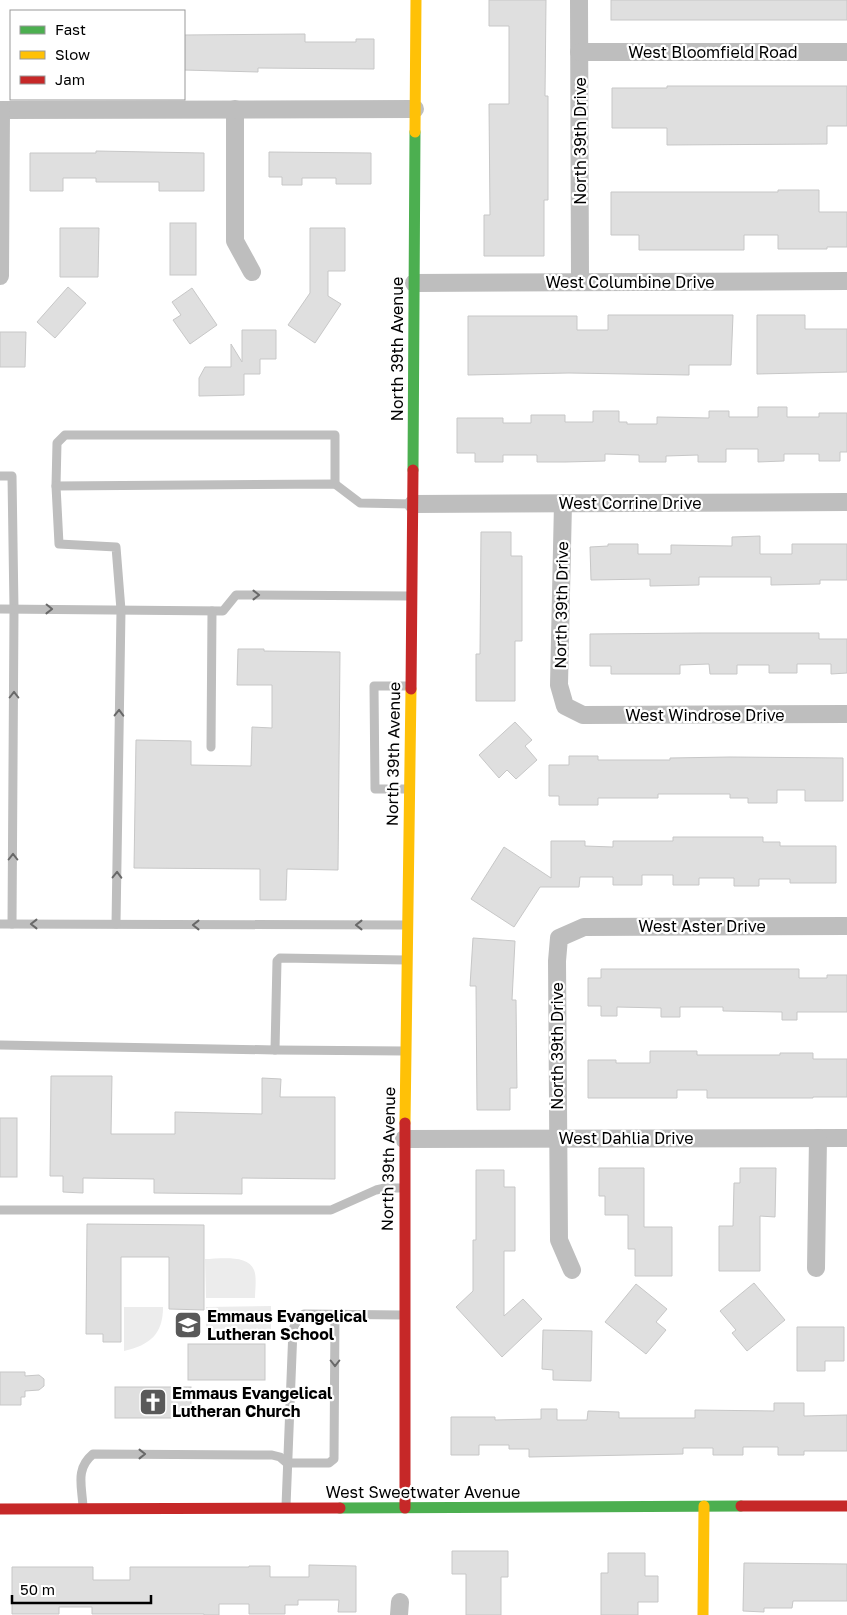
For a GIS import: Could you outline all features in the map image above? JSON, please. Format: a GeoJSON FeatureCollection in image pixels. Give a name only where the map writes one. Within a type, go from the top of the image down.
{"type":"FeatureCollection","features":[{"type":"Feature","properties":{"kind":"street","name":"North 39th Avenue"},"geometry":{"type":"LineString","coordinates":[[406,1508],[404,1139],[413,504],[416,0]]}},
{"type":"Feature","properties":{"kind":"street","name":"North 39th Drive"},"geometry":{"type":"LineString","coordinates":[[579,0],[580,282]]}},
{"type":"Feature","properties":{"kind":"street","name":"West Bloomfield Road"},"geometry":{"type":"LineString","coordinates":[[579,52],[847,52]]}},
{"type":"Feature","properties":{"kind":"street"},"geometry":{"type":"LineString","coordinates":[[236,109],[236,241],[252,272]]}},
{"type":"Feature","properties":{"kind":"street"},"geometry":{"type":"LineString","coordinates":[[0,276],[1,110],[415,109]]}},
{"type":"Feature","properties":{"kind":"street","name":"West Columbine Drive"},"geometry":{"type":"LineString","coordinates":[[414,283],[847,281]]}},
{"type":"Feature","properties":{"kind":"street","name":"West Corrine Drive"},"geometry":{"type":"LineString","coordinates":[[413,504],[847,502]]}},
{"type":"Feature","properties":{"kind":"street","name":"North 39th Drive"},"geometry":{"type":"LineString","coordinates":[[563,504],[559,685],[565,706]]}},
{"type":"Feature","properties":{"kind":"street","name":"West Windrose Drive"},"geometry":{"type":"LineString","coordinates":[[565,706],[583,715],[847,714]]}},
{"type":"Feature","properties":{"kind":"street","name":"West Aster Drive"},"geometry":{"type":"LineString","coordinates":[[559,938],[584,927],[847,926]]}},
{"type":"Feature","properties":{"kind":"street","name":"North 39th Drive"},"geometry":{"type":"LineString","coordinates":[[559,938],[557,961],[559,1240],[572,1270]]}},
{"type":"Feature","properties":{"kind":"street"},"geometry":{"type":"LineString","coordinates":[[816,1268],[818,1138]]}},
{"type":"Feature","properties":{"kind":"street","name":"West Dahlia Drive"},"geometry":{"type":"LineString","coordinates":[[404,1139],[847,1138]]}},
{"type":"Feature","properties":{"kind":"street"},"geometry":{"type":"LineString","coordinates":[[703,1615],[704,1506]]}},
{"type":"Feature","properties":{"kind":"street","name":"West Sweetwater Avenue"},"geometry":{"type":"LineString","coordinates":[[0,1509],[847,1506]]}},
{"type":"Feature","properties":{"kind":"lane"},"geometry":{"type":"LineString","coordinates":[[116,924],[120,610],[116,547],[59,544],[56,486],[57,443],[66,435],[335,435],[335,484]]}},
{"type":"Feature","properties":{"kind":"lane"},"geometry":{"type":"LineString","coordinates":[[0,476],[12,476],[14,609],[12,924]]}},
{"type":"Feature","properties":{"kind":"lane"},"geometry":{"type":"LineString","coordinates":[[56,486],[335,484],[360,504],[413,504]]}},
{"type":"Feature","properties":{"kind":"lane"},"geometry":{"type":"LineString","coordinates":[[0,609],[212,612],[223,611],[236,595],[412,596]]}},
{"type":"Feature","properties":{"kind":"lane"},"geometry":{"type":"LineString","coordinates":[[211,747],[212,612]]}},
{"type":"Feature","properties":{"kind":"lane"},"geometry":{"type":"LineString","coordinates":[[409,789],[376,789],[374,686],[410,686]]}},
{"type":"Feature","properties":{"kind":"lane"},"geometry":{"type":"LineString","coordinates":[[0,924],[407,926]]}},
{"type":"Feature","properties":{"kind":"lane"},"geometry":{"type":"LineString","coordinates":[[275,1050],[277,961],[280,958],[407,960]]}},
{"type":"Feature","properties":{"kind":"lane"},"geometry":{"type":"LineString","coordinates":[[0,1045],[406,1051]]}},
{"type":"Feature","properties":{"kind":"lane"},"geometry":{"type":"LineString","coordinates":[[0,1210],[331,1210],[376,1190],[404,1188]]}},
{"type":"Feature","properties":{"kind":"lane"},"geometry":{"type":"LineString","coordinates":[[286,1508],[293,1329],[298,1318],[304,1314],[404,1315]]}},
{"type":"Feature","properties":{"kind":"lane"},"geometry":{"type":"LineString","coordinates":[[83,1508],[82,1468],[85,1461],[93,1454],[272,1454],[280,1457],[287,1463],[329,1463],[334,1459],[335,1314]]}},
{"type":"Feature","properties":{"kind":"shaded area"},"geometry":{"type":"Polygon","coordinates":[[[205,1259],[240,1259],[251,1265],[255,1276],[255,1298],[206,1298],[205,1259]]]}},
{"type":"Feature","properties":{"kind":"shaded area"},"geometry":{"type":"Polygon","coordinates":[[[271,1306],[271,1340],[206,1340],[206,1307],[271,1306]]]}},
{"type":"Feature","properties":{"kind":"shaded area"},"geometry":{"type":"Polygon","coordinates":[[[124,1307],[163,1307],[161,1324],[153,1337],[148,1342],[124,1351],[124,1307]]]}},
{"type":"Feature","properties":{"kind":"building"},"geometry":{"type":"Polygon","coordinates":[[[489,0],[546,0],[545,96],[548,96],[548,200],[544,200],[544,256],[484,256],[484,215],[490,215],[489,104],[509,104],[509,26],[489,26],[489,0]]]}},
{"type":"Feature","properties":{"kind":"building"},"geometry":{"type":"Polygon","coordinates":[[[611,0],[847,0],[847,20],[611,20],[611,0]]]}},
{"type":"Feature","properties":{"kind":"building"},"geometry":{"type":"Polygon","coordinates":[[[305,34],[305,42],[356,42],[356,39],[374,39],[374,69],[258,68],[258,72],[185,70],[185,35],[305,34]]]}},
{"type":"Feature","properties":{"kind":"building"},"geometry":{"type":"Polygon","coordinates":[[[667,86],[847,86],[847,126],[827,126],[827,144],[667,145],[667,128],[612,128],[612,88],[667,88],[667,86]]]}},
{"type":"Feature","properties":{"kind":"building"},"geometry":{"type":"Polygon","coordinates":[[[96,151],[204,153],[204,191],[159,191],[159,182],[96,182],[96,178],[63,178],[63,191],[30,191],[30,153],[96,153],[96,151]]]}},
{"type":"Feature","properties":{"kind":"building"},"geometry":{"type":"Polygon","coordinates":[[[269,152],[371,153],[371,184],[336,184],[336,178],[302,178],[302,185],[282,185],[282,177],[269,177],[269,152]]]}},
{"type":"Feature","properties":{"kind":"building"},"geometry":{"type":"Polygon","coordinates":[[[778,190],[819,190],[819,212],[847,212],[847,247],[778,249],[778,235],[744,235],[744,250],[639,250],[639,235],[611,235],[611,192],[778,192],[778,190]]]}},
{"type":"Feature","properties":{"kind":"building"},"geometry":{"type":"Polygon","coordinates":[[[170,223],[196,223],[196,275],[170,275],[170,223]]]}},
{"type":"Feature","properties":{"kind":"building"},"geometry":{"type":"Polygon","coordinates":[[[60,228],[99,228],[98,277],[60,277],[60,228]]]}},
{"type":"Feature","properties":{"kind":"building"},"geometry":{"type":"Polygon","coordinates":[[[310,228],[345,228],[345,271],[328,271],[328,296],[341,304],[315,343],[288,325],[310,293],[310,228]]]}},
{"type":"Feature","properties":{"kind":"building"},"geometry":{"type":"Polygon","coordinates":[[[68,287],[86,303],[55,338],[37,322],[68,287]]]}},
{"type":"Feature","properties":{"kind":"building"},"geometry":{"type":"Polygon","coordinates":[[[192,288],[217,325],[190,344],[173,320],[181,315],[172,302],[192,288]]]}},
{"type":"Feature","properties":{"kind":"building"},"geometry":{"type":"Polygon","coordinates":[[[608,315],[733,315],[731,365],[689,365],[689,375],[569,373],[468,375],[468,316],[577,316],[577,330],[608,330],[608,315]]]}},
{"type":"Feature","properties":{"kind":"building"},"geometry":{"type":"Polygon","coordinates":[[[757,315],[805,315],[805,329],[847,329],[847,372],[757,374],[757,315]]]}},
{"type":"Feature","properties":{"kind":"building"},"geometry":{"type":"Polygon","coordinates":[[[242,330],[276,330],[276,359],[260,359],[260,374],[244,374],[244,395],[199,396],[199,378],[205,367],[231,367],[231,344],[242,362],[242,330]]]}},
{"type":"Feature","properties":{"kind":"building"},"geometry":{"type":"Polygon","coordinates":[[[0,332],[26,332],[25,367],[0,367],[0,332]]]}},
{"type":"Feature","properties":{"kind":"building"},"geometry":{"type":"Polygon","coordinates":[[[758,407],[787,407],[787,417],[819,417],[819,413],[847,413],[847,452],[840,452],[840,461],[819,461],[819,454],[784,454],[784,461],[758,462],[758,449],[726,449],[726,462],[698,462],[698,455],[666,456],[666,462],[639,462],[639,455],[605,454],[605,461],[537,462],[537,455],[503,455],[503,462],[475,462],[475,453],[457,453],[457,418],[503,418],[503,423],[531,423],[531,415],[565,415],[565,422],[593,422],[593,411],[619,411],[619,422],[627,422],[627,424],[657,424],[657,417],[709,418],[709,411],[729,411],[729,417],[758,417],[758,407]]]}},
{"type":"Feature","properties":{"kind":"building"},"geometry":{"type":"Polygon","coordinates":[[[481,532],[511,532],[511,556],[522,556],[522,641],[515,641],[515,701],[476,701],[476,654],[480,654],[481,532]]]}},
{"type":"Feature","properties":{"kind":"building"},"geometry":{"type":"Polygon","coordinates":[[[760,536],[760,554],[792,554],[792,544],[847,544],[847,580],[820,580],[820,584],[771,585],[771,577],[699,577],[699,585],[650,586],[650,579],[591,580],[590,547],[608,546],[608,544],[638,544],[638,554],[671,554],[671,545],[732,546],[732,537],[760,536]]]}},
{"type":"Feature","properties":{"kind":"building"},"geometry":{"type":"Polygon","coordinates":[[[819,633],[819,639],[847,639],[847,673],[831,674],[831,664],[797,664],[797,673],[769,673],[769,665],[737,665],[737,674],[710,674],[709,664],[680,665],[680,674],[611,674],[611,666],[590,666],[590,634],[819,633]]]}},
{"type":"Feature","properties":{"kind":"building"},"geometry":{"type":"Polygon","coordinates":[[[238,649],[340,652],[338,870],[287,869],[286,900],[260,900],[260,869],[134,868],[136,740],[191,741],[191,765],[251,766],[252,727],[272,728],[272,685],[237,685],[238,649]]]}},
{"type":"Feature","properties":{"kind":"building"},"geometry":{"type":"Polygon","coordinates":[[[515,722],[532,740],[525,746],[537,760],[516,779],[507,770],[499,778],[479,755],[515,722]]]}},
{"type":"Feature","properties":{"kind":"building"},"geometry":{"type":"Polygon","coordinates":[[[569,756],[598,756],[598,760],[670,760],[670,758],[730,757],[843,758],[843,801],[805,801],[805,790],[777,790],[777,803],[748,803],[748,798],[730,798],[730,794],[658,794],[658,798],[598,798],[598,805],[559,805],[559,796],[549,796],[549,765],[569,765],[569,756]]]}},
{"type":"Feature","properties":{"kind":"building"},"geometry":{"type":"Polygon","coordinates":[[[673,837],[763,837],[763,842],[780,842],[780,846],[836,846],[836,883],[790,883],[790,879],[759,879],[759,886],[734,886],[734,878],[699,878],[699,885],[673,885],[673,875],[642,875],[642,885],[613,885],[613,877],[580,877],[579,887],[540,887],[514,927],[471,899],[504,847],[551,878],[551,841],[585,841],[585,846],[613,847],[613,841],[673,841],[673,837]]]}},
{"type":"Feature","properties":{"kind":"building"},"geometry":{"type":"Polygon","coordinates":[[[473,938],[515,941],[512,1000],[516,1000],[517,1088],[510,1088],[510,1110],[477,1110],[476,986],[470,986],[473,938]]]}},
{"type":"Feature","properties":{"kind":"building"},"geometry":{"type":"Polygon","coordinates":[[[601,969],[799,969],[799,978],[827,978],[827,975],[847,975],[847,1012],[797,1012],[797,1020],[782,1020],[782,1012],[723,1011],[723,1007],[680,1007],[680,1017],[661,1017],[661,1008],[617,1007],[617,1016],[601,1016],[601,1006],[588,1006],[588,978],[601,978],[601,969]]]}},
{"type":"Feature","properties":{"kind":"building"},"geometry":{"type":"Polygon","coordinates":[[[650,1051],[697,1051],[697,1055],[813,1053],[813,1059],[847,1059],[847,1097],[707,1098],[707,1090],[677,1090],[677,1098],[588,1098],[588,1060],[616,1060],[616,1063],[650,1063],[650,1051]]]}},
{"type":"Feature","properties":{"kind":"building"},"geometry":{"type":"Polygon","coordinates":[[[51,1076],[112,1076],[111,1134],[175,1134],[175,1112],[262,1114],[262,1078],[281,1079],[280,1097],[335,1097],[335,1179],[242,1178],[242,1194],[154,1193],[154,1179],[83,1178],[83,1193],[63,1192],[63,1176],[50,1176],[51,1076]]]}},
{"type":"Feature","properties":{"kind":"building"},"geometry":{"type":"Polygon","coordinates":[[[0,1118],[17,1118],[17,1177],[0,1177],[0,1118]]]}},
{"type":"Feature","properties":{"kind":"building"},"geometry":{"type":"Polygon","coordinates":[[[599,1168],[644,1168],[644,1227],[672,1227],[672,1276],[635,1276],[635,1249],[628,1249],[628,1215],[605,1215],[605,1196],[599,1196],[599,1168]]]}},
{"type":"Feature","properties":{"kind":"building"},"geometry":{"type":"Polygon","coordinates":[[[740,1168],[776,1168],[775,1217],[760,1216],[760,1271],[719,1271],[719,1226],[733,1226],[734,1183],[740,1183],[740,1168]]]}},
{"type":"Feature","properties":{"kind":"building"},"geometry":{"type":"Polygon","coordinates":[[[476,1170],[504,1170],[504,1187],[515,1187],[515,1251],[504,1251],[504,1316],[523,1299],[542,1319],[502,1357],[456,1307],[473,1291],[473,1240],[476,1240],[476,1170]]]}},
{"type":"Feature","properties":{"kind":"building"},"geometry":{"type":"Polygon","coordinates":[[[87,1224],[204,1225],[204,1310],[169,1309],[169,1257],[121,1257],[121,1342],[103,1342],[103,1334],[86,1334],[87,1224]]]}},
{"type":"Feature","properties":{"kind":"building"},"geometry":{"type":"Polygon","coordinates":[[[754,1283],[785,1320],[747,1351],[732,1333],[736,1330],[720,1311],[754,1283]]]}},
{"type":"Feature","properties":{"kind":"building"},"geometry":{"type":"Polygon","coordinates":[[[636,1284],[667,1309],[656,1322],[666,1330],[646,1354],[605,1322],[636,1284]]]}},
{"type":"Feature","properties":{"kind":"building"},"geometry":{"type":"Polygon","coordinates":[[[797,1327],[844,1327],[844,1361],[825,1361],[825,1371],[797,1371],[797,1327]]]}},
{"type":"Feature","properties":{"kind":"building"},"geometry":{"type":"Polygon","coordinates":[[[543,1330],[592,1331],[591,1381],[553,1380],[553,1370],[542,1369],[543,1330]]]}},
{"type":"Feature","properties":{"kind":"building"},"geometry":{"type":"Polygon","coordinates":[[[188,1344],[265,1344],[265,1380],[188,1380],[188,1344]]]}},
{"type":"Feature","properties":{"kind":"building"},"geometry":{"type":"Polygon","coordinates":[[[0,1372],[25,1372],[25,1376],[39,1375],[44,1379],[44,1386],[39,1390],[25,1391],[25,1397],[21,1397],[21,1405],[0,1405],[0,1372]]]}},
{"type":"Feature","properties":{"kind":"building","name":"Emmaus Evangelical Lutheran Church"},"geometry":{"type":"Polygon","coordinates":[[[115,1387],[191,1387],[191,1418],[115,1418],[115,1387]]]}},
{"type":"Feature","properties":{"kind":"building"},"geometry":{"type":"Polygon","coordinates":[[[774,1403],[804,1403],[804,1416],[847,1415],[847,1451],[804,1451],[804,1455],[778,1455],[778,1447],[743,1447],[743,1455],[713,1455],[713,1448],[683,1448],[683,1454],[529,1457],[529,1449],[509,1449],[509,1445],[479,1445],[479,1455],[451,1455],[451,1417],[495,1417],[495,1420],[541,1419],[541,1409],[557,1409],[557,1420],[587,1420],[588,1411],[619,1412],[619,1418],[695,1418],[695,1410],[774,1411],[774,1403]]]}},
{"type":"Feature","properties":{"kind":"building"},"geometry":{"type":"Polygon","coordinates":[[[452,1551],[508,1551],[508,1577],[501,1577],[501,1615],[466,1615],[466,1574],[452,1574],[452,1551]]]}},
{"type":"Feature","properties":{"kind":"building"},"geometry":{"type":"Polygon","coordinates":[[[608,1553],[645,1553],[645,1576],[658,1576],[658,1602],[638,1602],[638,1615],[601,1615],[601,1573],[608,1573],[608,1553]]]}},
{"type":"Feature","properties":{"kind":"building"},"geometry":{"type":"Polygon","coordinates":[[[744,1563],[847,1564],[847,1601],[793,1601],[792,1608],[764,1608],[764,1612],[743,1611],[744,1563]]]}},
{"type":"Feature","properties":{"kind":"building"},"geometry":{"type":"Polygon","coordinates":[[[309,1565],[356,1566],[356,1612],[338,1612],[339,1600],[298,1600],[298,1605],[285,1605],[285,1614],[249,1614],[249,1604],[219,1604],[219,1615],[92,1614],[92,1607],[59,1607],[59,1614],[12,1614],[12,1567],[93,1567],[93,1580],[130,1580],[130,1567],[270,1566],[270,1577],[309,1577],[309,1565]]]}},
{"type":"Feature","properties":{"kind":"traffic: fast"},"geometry":{"type":"LineString","coordinates":[[413,470],[415,132]]}},
{"type":"Feature","properties":{"kind":"traffic: fast"},"geometry":{"type":"LineString","coordinates":[[340,1508],[741,1506]]}},
{"type":"Feature","properties":{"kind":"traffic: slow"},"geometry":{"type":"LineString","coordinates":[[415,132],[416,0]]}},
{"type":"Feature","properties":{"kind":"traffic: slow"},"geometry":{"type":"LineString","coordinates":[[405,1123],[411,689]]}},
{"type":"Feature","properties":{"kind":"traffic: slow"},"geometry":{"type":"LineString","coordinates":[[703,1615],[704,1506]]}},
{"type":"Feature","properties":{"kind":"traffic: jam"},"geometry":{"type":"LineString","coordinates":[[411,689],[413,470]]}},
{"type":"Feature","properties":{"kind":"traffic: jam"},"geometry":{"type":"LineString","coordinates":[[405,1123],[405,1508]]}},
{"type":"Feature","properties":{"kind":"traffic: jam"},"geometry":{"type":"LineString","coordinates":[[741,1506],[847,1506]]}},
{"type":"Feature","properties":{"kind":"traffic: jam"},"geometry":{"type":"LineString","coordinates":[[0,1509],[340,1508]]}},
{"type":"Feature","properties":{"kind":"place","name":"Emmaus Evangelical Lutheran School"},"geometry":{"type":"Point","coordinates":[188,1325]}},
{"type":"Feature","properties":{"kind":"place","name":"Emmaus Evangelical Lutheran Church"},"geometry":{"type":"Point","coordinates":[153,1402]}}]}
